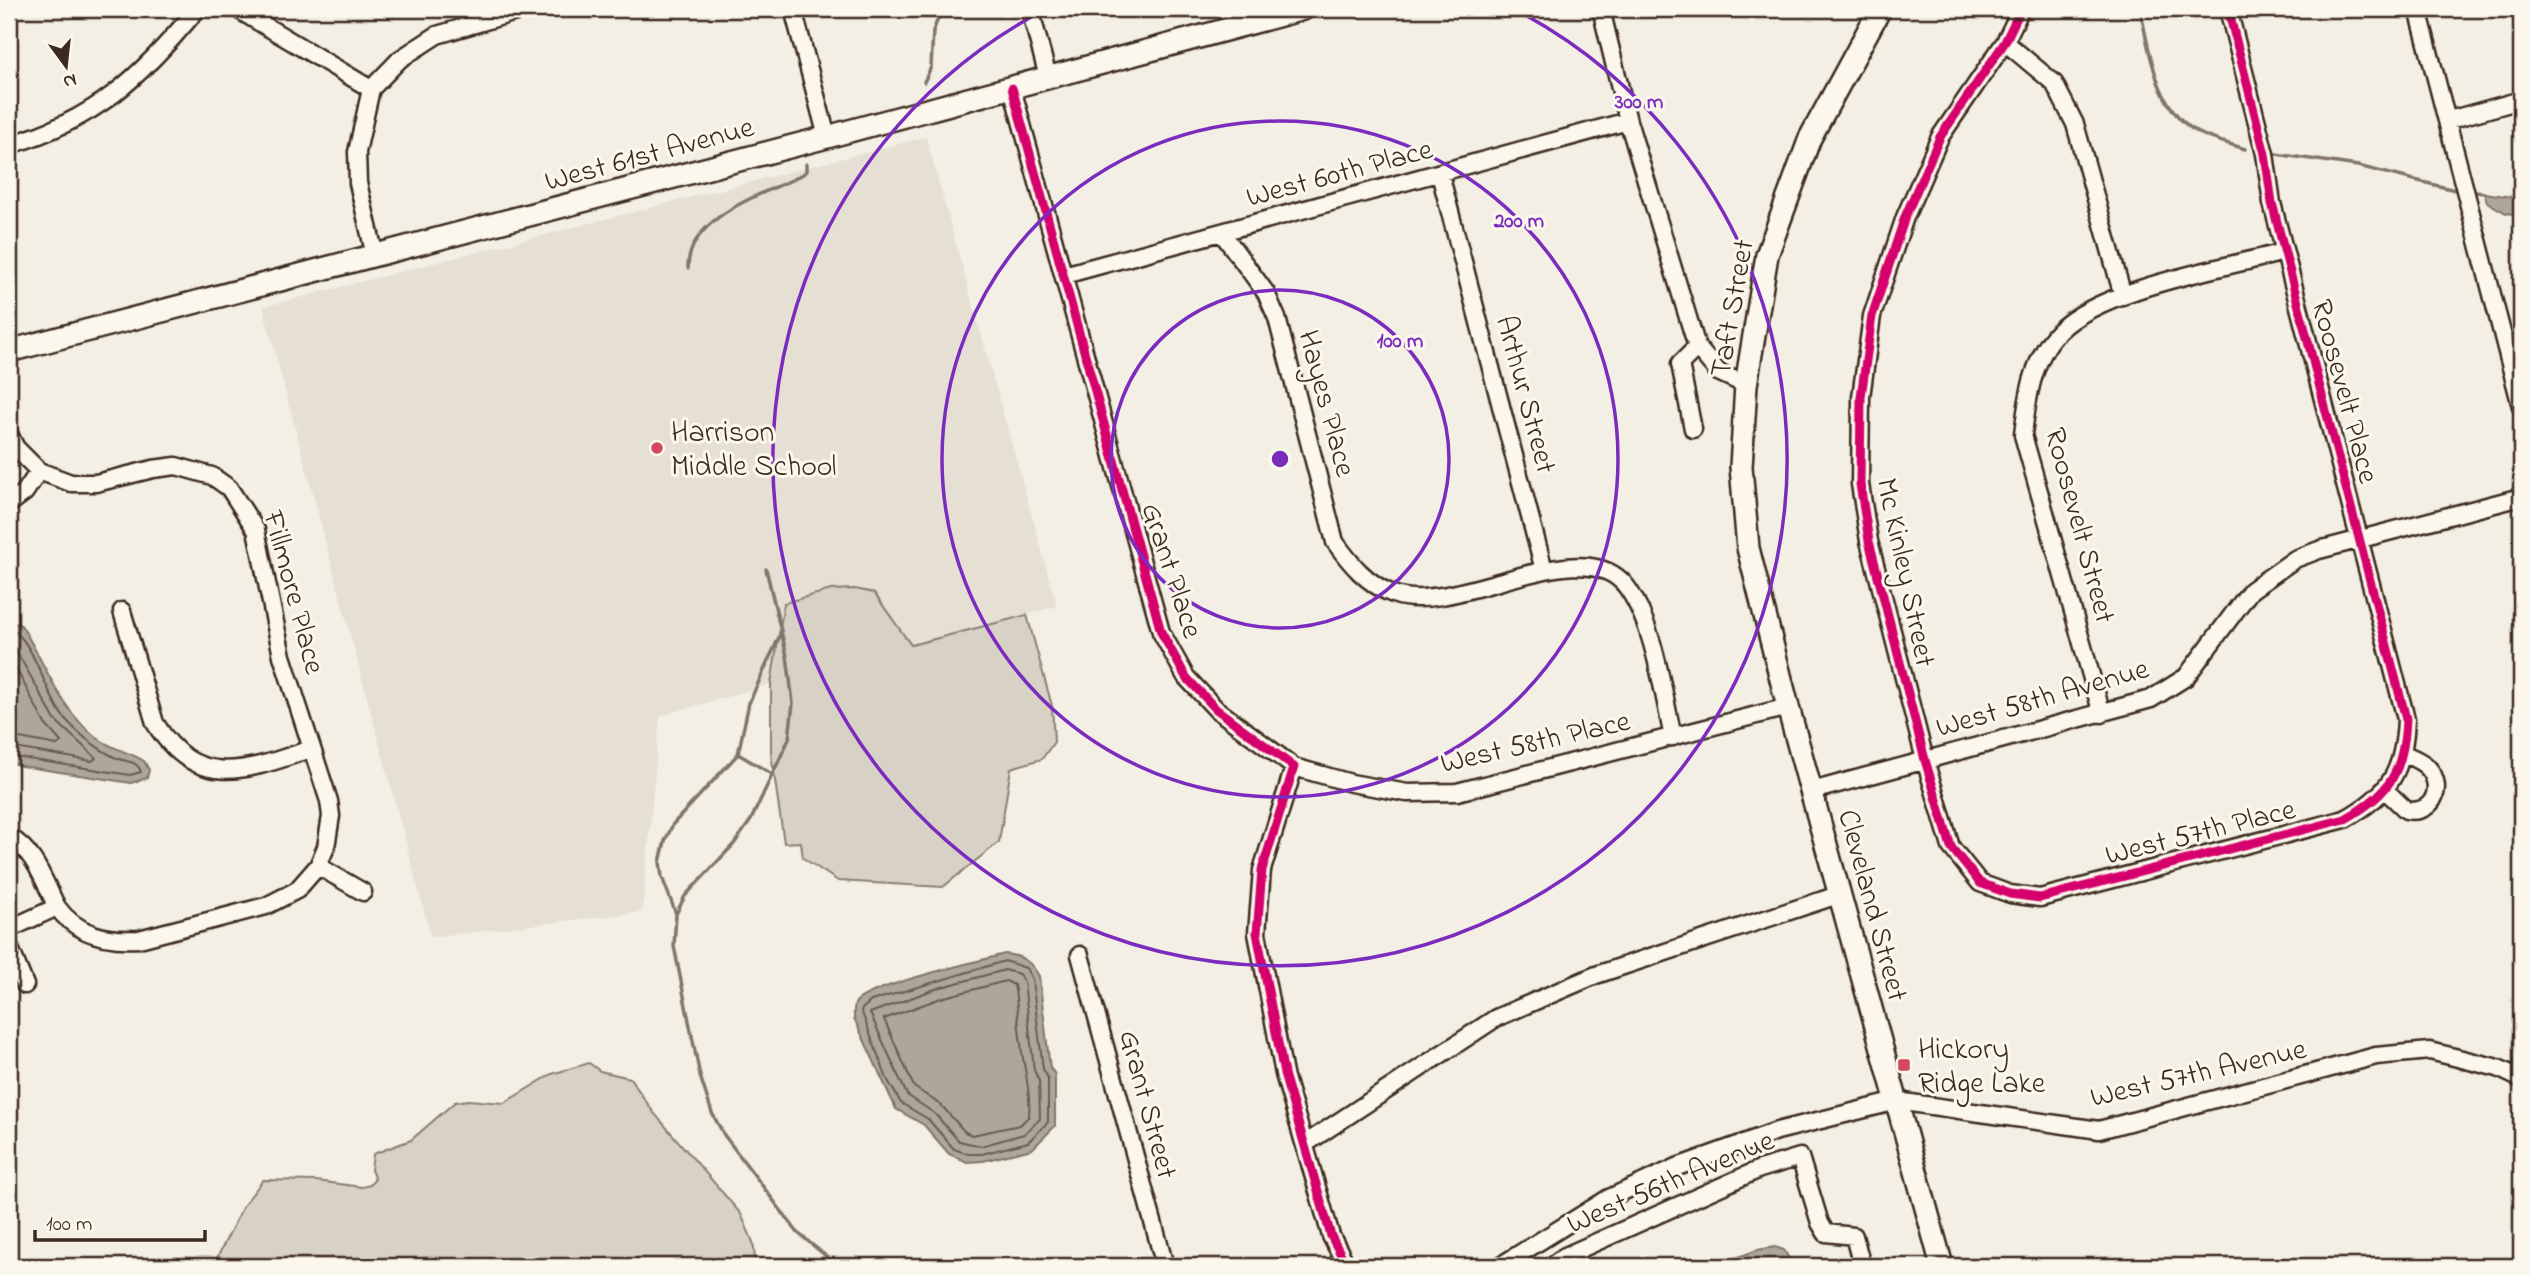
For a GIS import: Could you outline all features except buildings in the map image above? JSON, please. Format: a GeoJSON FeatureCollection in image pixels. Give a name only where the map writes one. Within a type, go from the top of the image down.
{"type":"FeatureCollection","features":[{"type":"Feature","properties":{"kind":"main road","name":"West 61st Avenue"},"geometry":{"type":"LineString","coordinates":[[9,351],[827,137],[1303,9]]}},
{"type":"Feature","properties":{"kind":"main road","name":"Taft Street"},"geometry":{"type":"LineString","coordinates":[[1771,640],[1748,548],[1741,467],[1746,385],[1767,255],[1810,138],[1880,9]]}},
{"type":"Feature","properties":{"kind":"main road","name":"Cleveland Street"},"geometry":{"type":"LineString","coordinates":[[1771,640],[1942,1266]]}},
{"type":"Feature","properties":{"kind":"street"},"geometry":{"type":"LineString","coordinates":[[9,145],[43,135],[105,103],[155,60],[197,9]]}},
{"type":"Feature","properties":{"kind":"street"},"geometry":{"type":"LineString","coordinates":[[237,9],[371,89]]}},
{"type":"Feature","properties":{"kind":"street"},"geometry":{"type":"LineString","coordinates":[[375,256],[358,183],[357,152],[371,89],[400,60],[437,34],[526,9]]}},
{"type":"Feature","properties":{"kind":"street"},"geometry":{"type":"LineString","coordinates":[[793,9],[827,137]]}},
{"type":"Feature","properties":{"kind":"street"},"geometry":{"type":"LineString","coordinates":[[1030,9],[1048,77]]}},
{"type":"Feature","properties":{"kind":"street"},"geometry":{"type":"LineString","coordinates":[[1601,9],[1628,121],[1697,347],[1718,372],[1746,385]]}},
{"type":"Feature","properties":{"kind":"street","name":"Mc Kinley Street"},"geometry":{"type":"LineString","coordinates":[[2010,894],[1980,883],[1951,848],[1925,760],[1869,541],[1860,484],[1861,397],[1872,316],[1905,217],[1940,136],[2005,42],[2021,9]]}},
{"type":"Feature","properties":{"kind":"street","name":"Roosevelt Place"},"geometry":{"type":"LineString","coordinates":[[2228,9],[2264,154],[2284,252],[2406,719],[2404,754],[2386,786]]}},
{"type":"Feature","properties":{"kind":"street"},"geometry":{"type":"LineString","coordinates":[[2418,9],[2521,406]]}},
{"type":"Feature","properties":{"kind":"street"},"geometry":{"type":"LineString","coordinates":[[2005,42],[2054,83],[2075,124],[2123,296],[2284,252]]}},
{"type":"Feature","properties":{"kind":"street","name":"Grant Place"},"geometry":{"type":"LineString","coordinates":[[1012,88],[1161,632],[1186,677],[1216,709],[1294,767]]}},
{"type":"Feature","properties":{"kind":"street"},"geometry":{"type":"LineString","coordinates":[[2448,120],[2521,100]]}},
{"type":"Feature","properties":{"kind":"street","name":"West 60th Place"},"geometry":{"type":"LineString","coordinates":[[1064,275],[1628,121]]}},
{"type":"Feature","properties":{"kind":"street","name":"Arthur Street"},"geometry":{"type":"LineString","coordinates":[[1440,174],[1544,570]]}},
{"type":"Feature","properties":{"kind":"street","name":"Hayes Place"},"geometry":{"type":"LineString","coordinates":[[1223,233],[1266,293],[1277,318],[1335,542],[1353,568],[1393,594],[1424,601],[1544,570]]}},
{"type":"Feature","properties":{"kind":"street","name":"Roosevelt Street"},"geometry":{"type":"LineString","coordinates":[[2102,714],[2023,435],[2028,390],[2057,332],[2088,310],[2123,296]]}},
{"type":"Feature","properties":{"kind":"street"},"geometry":{"type":"LineString","coordinates":[[1693,429],[1680,364],[1697,347]]}},
{"type":"Feature","properties":{"kind":"street"},"geometry":{"type":"LineString","coordinates":[[9,434],[16,448],[39,471],[25,492],[9,504]]}},
{"type":"Feature","properties":{"kind":"street","name":"Fillmore Place"},"geometry":{"type":"LineString","coordinates":[[39,471],[71,483],[84,484],[176,466],[212,476],[229,488],[256,530],[282,656],[329,801],[330,834],[318,866]]}},
{"type":"Feature","properties":{"kind":"street","name":"West 58th Avenue"},"geometry":{"type":"LineString","coordinates":[[1812,791],[2151,699],[2186,677],[2251,590],[2295,559],[2521,496]]}},
{"type":"Feature","properties":{"kind":"street"},"geometry":{"type":"LineString","coordinates":[[1544,570],[1576,566],[1605,570],[1625,585],[1642,615],[1673,737]]}},
{"type":"Feature","properties":{"kind":"street"},"geometry":{"type":"LineString","coordinates":[[122,611],[155,723],[164,738],[189,761],[201,767],[233,771],[312,749]]}},
{"type":"Feature","properties":{"kind":"street","name":"West 58th Place"},"geometry":{"type":"LineString","coordinates":[[1294,767],[1351,783],[1408,793],[1457,792],[1788,707]]}},
{"type":"Feature","properties":{"kind":"street"},"geometry":{"type":"LineString","coordinates":[[2386,786],[2406,810],[2422,810],[2433,802],[2437,789],[2431,772],[2426,765],[2404,754]]}},
{"type":"Feature","properties":{"kind":"street"},"geometry":{"type":"LineString","coordinates":[[1294,767],[1262,870],[1258,933],[1284,1074],[1331,1236],[1347,1266]]}},
{"type":"Feature","properties":{"kind":"street","name":"West 57th Place"},"geometry":{"type":"LineString","coordinates":[[2010,894],[2040,898],[2344,819],[2373,804],[2386,786]]}},
{"type":"Feature","properties":{"kind":"street"},"geometry":{"type":"LineString","coordinates":[[9,837],[19,842],[31,856],[57,907],[76,927],[119,940],[139,939],[285,898],[318,866],[362,892]]}},
{"type":"Feature","properties":{"kind":"street"},"geometry":{"type":"LineString","coordinates":[[1305,1144],[1496,1018],[1596,975],[1841,894]]}},
{"type":"Feature","properties":{"kind":"street"},"geometry":{"type":"LineString","coordinates":[[9,929],[57,907]]}},
{"type":"Feature","properties":{"kind":"street"},"geometry":{"type":"LineString","coordinates":[[9,946],[24,985]]}},
{"type":"Feature","properties":{"kind":"street","name":"Grant Street"},"geometry":{"type":"LineString","coordinates":[[1080,956],[1164,1266]]}},
{"type":"Feature","properties":{"kind":"street","name":"West 57th Avenue"},"geometry":{"type":"LineString","coordinates":[[1500,1266],[1609,1198],[1677,1167],[1777,1131],[1897,1101],[2099,1130],[2376,1056],[2430,1051],[2498,1068],[2521,1079]]}},
{"type":"Feature","properties":{"kind":"street","name":"West 56th Avenue"},"geometry":{"type":"LineString","coordinates":[[1551,1266],[1565,1256],[1759,1169],[1800,1157],[1820,1223],[1826,1233],[1854,1236],[1863,1266]]}},
{"type":"Feature","properties":{"kind":"shaded area","name":"Harrison Middle School"},"geometry":{"type":"Polygon","coordinates":[[[926,137],[1057,606],[911,645],[874,593],[784,603],[771,684],[660,716],[642,912],[431,937],[263,307],[926,137]]]}},
{"type":"Feature","properties":{"kind":"shaded area"},"geometry":{"type":"Polygon","coordinates":[[[855,589],[874,593],[911,645],[1027,615],[1052,706],[1054,742],[1042,759],[1011,768],[999,842],[943,887],[838,881],[803,858],[801,842],[784,843],[771,753],[771,684],[784,603],[831,590],[855,589]]]}},
{"type":"Feature","properties":{"kind":"shaded area"},"geometry":{"type":"Polygon","coordinates":[[[589,1063],[600,1071],[630,1078],[654,1113],[741,1214],[753,1242],[756,1266],[213,1266],[243,1206],[263,1180],[316,1181],[362,1187],[370,1185],[375,1179],[371,1170],[373,1154],[411,1140],[455,1102],[468,1100],[504,1103],[552,1074],[589,1063]]]}},
{"type":"Feature","properties":{"kind":"water"},"geometry":{"type":"Polygon","coordinates":[[[2484,193],[2521,198],[2521,215],[2506,213],[2487,202],[2484,193]]]}},
{"type":"Feature","properties":{"kind":"water"},"geometry":{"type":"Polygon","coordinates":[[[9,621],[21,625],[63,700],[83,726],[114,748],[144,761],[149,770],[147,778],[131,783],[9,762],[9,621]]]}},
{"type":"Feature","properties":{"kind":"water"},"geometry":{"type":"Polygon","coordinates":[[[1005,954],[1025,960],[1039,976],[1050,1068],[1055,1074],[1055,1126],[1032,1149],[983,1161],[967,1162],[949,1154],[924,1125],[896,1109],[854,1018],[854,1008],[856,1002],[882,988],[1005,954]]]}},
{"type":"Feature","properties":{"kind":"water"},"geometry":{"type":"Polygon","coordinates":[[[1775,1247],[1784,1250],[1793,1266],[1715,1266],[1757,1250],[1775,1247]]]}},
{"type":"Feature","properties":{"kind":"waterway"},"geometry":{"type":"LineString","coordinates":[[924,82],[931,67],[933,31],[942,9]]}},
{"type":"Feature","properties":{"kind":"waterway"},"geometry":{"type":"LineString","coordinates":[[2140,9],[2151,61],[2173,110],[2184,123],[2199,133],[2245,149]]}},
{"type":"Feature","properties":{"kind":"waterway"},"geometry":{"type":"LineString","coordinates":[[2276,154],[2358,166],[2455,190]]}},
{"type":"Feature","properties":{"kind":"waterway"},"geometry":{"type":"LineString","coordinates":[[688,268],[691,251],[712,222],[745,201],[806,172],[806,164]]}},
{"type":"Feature","properties":{"kind":"waterway"},"geometry":{"type":"LineString","coordinates":[[2475,192],[2484,193]]}},
{"type":"Feature","properties":{"kind":"waterway"},"geometry":{"type":"LineString","coordinates":[[766,569],[787,656],[793,703],[789,739],[751,820],[734,844],[685,896],[676,914],[674,946],[700,1076],[712,1113],[724,1135],[798,1233],[838,1266]]}},
{"type":"Feature","properties":{"kind":"waterway"},"geometry":{"type":"LineString","coordinates":[[676,914],[662,877],[660,862],[665,841],[673,824],[738,754],[749,703],[781,633]]}},
{"type":"Feature","properties":{"kind":"waterway"},"geometry":{"type":"LineString","coordinates":[[738,754],[772,774]]}},
{"type":"Feature","properties":{"kind":"cycle path"},"geometry":{"type":"LineString","coordinates":[[2021,9],[2005,42],[1940,137],[1905,217],[1872,316],[1861,397],[1860,484],[1869,541],[1925,760],[1951,847],[1980,883],[2010,894],[2040,898],[2345,819],[2384,790],[2398,767],[2402,753],[2406,719],[2272,203],[2265,154],[2228,9]]}},
{"type":"Feature","properties":{"kind":"cycle path"},"geometry":{"type":"LineString","coordinates":[[1012,88],[1161,632],[1186,677],[1216,709],[1294,767],[1262,870],[1257,933],[1284,1074],[1331,1236],[1347,1266]]}},
{"type":"Feature","properties":{"kind":"place","name":"Harrison Middle School"},"geometry":{"type":"Point","coordinates":[657,448]}},
{"type":"Feature","properties":{"kind":"place","name":"Hickory Ridge Lake"},"geometry":{"type":"Point","coordinates":[1904,1065]}}]}
